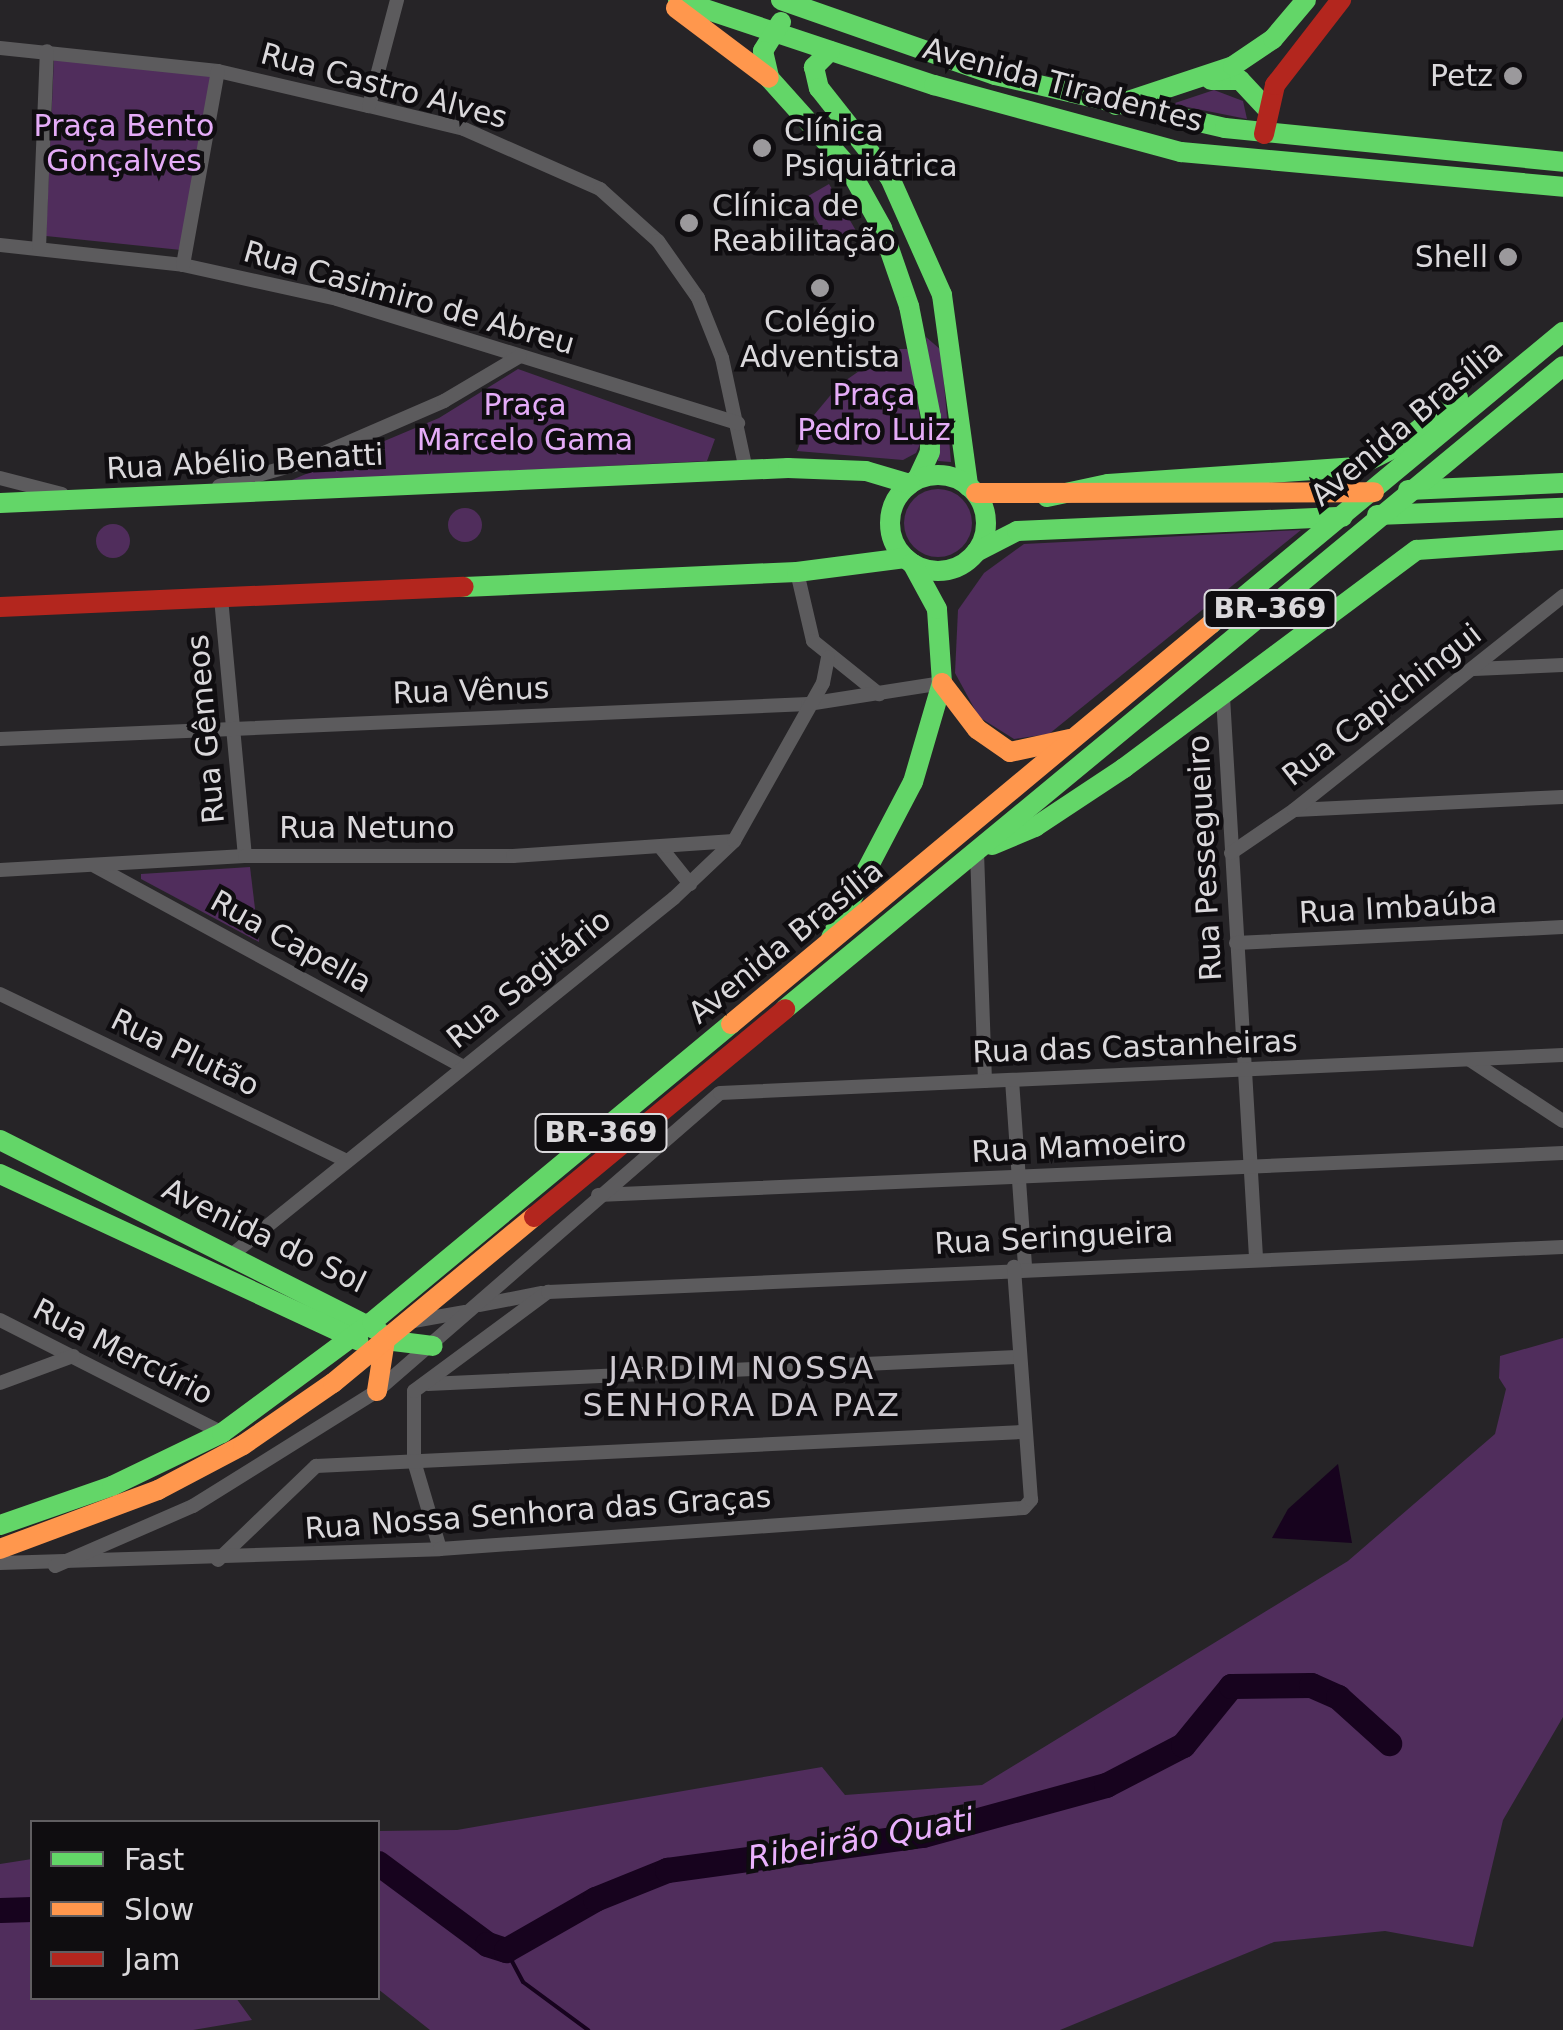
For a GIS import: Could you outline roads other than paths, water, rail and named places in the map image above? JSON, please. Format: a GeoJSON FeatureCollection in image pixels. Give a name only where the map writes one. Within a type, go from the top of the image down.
{"type":"FeatureCollection","features":[{"type":"Feature","properties":{"kind":"main road"},"geometry":{"type":"LineString","coordinates":[[666,0],[769,78],[847,165],[882,228],[920,348],[932,441],[914,481],[890,514],[890,531],[937,609],[942,683],[913,782],[829,943]]}},
{"type":"Feature","properties":{"kind":"main road","name":"Avenida Tiradentes"},"geometry":{"type":"LineString","coordinates":[[678,0],[830,51],[1181,152],[1563,186]]}},
{"type":"Feature","properties":{"kind":"main road","name":"Avenida Tiradentes"},"geometry":{"type":"LineString","coordinates":[[781,0],[995,75],[1115,105],[1264,134],[1563,162]]}},
{"type":"Feature","properties":{"kind":"main road"},"geometry":{"type":"LineString","coordinates":[[1200,82],[1272,39],[1306,0]]}},
{"type":"Feature","properties":{"kind":"main road"},"geometry":{"type":"LineString","coordinates":[[1181,152],[1248,148],[1264,134],[1266,108],[1305,41],[1341,0]]}},
{"type":"Feature","properties":{"kind":"main road"},"geometry":{"type":"LineString","coordinates":[[769,78],[763,51],[770,31],[794,18],[834,17]]}},
{"type":"Feature","properties":{"kind":"main road"},"geometry":{"type":"LineString","coordinates":[[830,51],[814,68],[819,88],[870,151],[914,225],[942,295],[956,361],[972,490],[986,523],[970,558],[937,609]]}},
{"type":"Feature","properties":{"kind":"main road"},"geometry":{"type":"LineString","coordinates":[[1115,105],[1200,82],[1240,80],[1266,108]]}},
{"type":"Feature","properties":{"kind":"main road"},"geometry":{"type":"LineString","coordinates":[[847,165],[870,151]]}},
{"type":"Feature","properties":{"kind":"main road"},"geometry":{"type":"LineString","coordinates":[[1048,497],[1108,484],[1356,467],[1398,446],[1563,329]]}},
{"type":"Feature","properties":{"kind":"main road","name":"Avenida Brasília"},"geometry":{"type":"LineString","coordinates":[[0,1525],[112,1486],[222,1433],[350,1339],[1090,728],[1563,329]]}},
{"type":"Feature","properties":{"kind":"main road","name":"Avenida Brasília"},"geometry":{"type":"LineString","coordinates":[[0,1549],[110,1511],[198,1470],[282,1419],[385,1340],[1563,366]]}},
{"type":"Feature","properties":{"kind":"main road","name":"Rua Abélio Benatti"},"geometry":{"type":"LineString","coordinates":[[0,503],[746,470],[855,470],[914,481]]}},
{"type":"Feature","properties":{"kind":"main road"},"geometry":{"type":"LineString","coordinates":[[914,481],[950,476],[972,490],[1048,497],[1313,495],[1563,483]]}},
{"type":"Feature","properties":{"kind":"main road"},"geometry":{"type":"LineString","coordinates":[[0,607],[796,572],[908,561],[934,571],[970,558],[1018,530],[1563,508]]}},
{"type":"Feature","properties":{"kind":"main road"},"geometry":{"type":"LineString","coordinates":[[1537,509],[1563,519]]}},
{"type":"Feature","properties":{"kind":"main road"},"geometry":{"type":"LineString","coordinates":[[977,852],[1035,826],[1223,697],[1417,550],[1563,540]]}},
{"type":"Feature","properties":{"kind":"main road"},"geometry":{"type":"LineString","coordinates":[[942,683],[977,729],[1010,752],[1057,745],[1090,728]]}},
{"type":"Feature","properties":{"kind":"main road","name":"Avenida do Sol"},"geometry":{"type":"LineString","coordinates":[[0,1140],[372,1322],[385,1340]]}},
{"type":"Feature","properties":{"kind":"main road","name":"Avenida do Sol"},"geometry":{"type":"LineString","coordinates":[[0,1174],[350,1339],[385,1340]]}},
{"type":"Feature","properties":{"kind":"main road"},"geometry":{"type":"LineString","coordinates":[[156,1247],[171,1223]]}},
{"type":"Feature","properties":{"kind":"main road"},"geometry":{"type":"LineString","coordinates":[[377,1391],[385,1340],[433,1346]]}},
{"type":"Feature","properties":{"kind":"street"},"geometry":{"type":"LineString","coordinates":[[369,106],[396,0]]}},
{"type":"Feature","properties":{"kind":"street","name":"Rua Castro Alves"},"geometry":{"type":"LineString","coordinates":[[0,48],[218,71],[369,106],[464,129],[600,189],[658,241],[698,298],[738,423],[746,470]]}},
{"type":"Feature","properties":{"kind":"street"},"geometry":{"type":"LineString","coordinates":[[38,248],[48,51]]}},
{"type":"Feature","properties":{"kind":"street"},"geometry":{"type":"LineString","coordinates":[[183,264],[218,71]]}},
{"type":"Feature","properties":{"kind":"street","name":"Rua Casimiro de Abreu"},"geometry":{"type":"LineString","coordinates":[[0,244],[183,264],[338,299],[738,423]]}},
{"type":"Feature","properties":{"kind":"street"},"geometry":{"type":"LineString","coordinates":[[190,494],[300,463],[444,401],[520,356]]}},
{"type":"Feature","properties":{"kind":"street"},"geometry":{"type":"LineString","coordinates":[[0,478],[82,499]]}},
{"type":"Feature","properties":{"kind":"street"},"geometry":{"type":"LineString","coordinates":[[796,572],[801,608],[828,657],[879,694]]}},
{"type":"Feature","properties":{"kind":"street","name":"Rua Capichingui"},"geometry":{"type":"LineString","coordinates":[[1231,853],[1294,810],[1563,596]]}},
{"type":"Feature","properties":{"kind":"street","name":"Rua Gêmeos"},"geometry":{"type":"LineString","coordinates":[[221,598],[246,856]]}},
{"type":"Feature","properties":{"kind":"street","name":"Rua Sagitário"},"geometry":{"type":"LineString","coordinates":[[234,1253],[690,884],[734,841],[808,704],[824,683],[828,657]]}},
{"type":"Feature","properties":{"kind":"street"},"geometry":{"type":"LineString","coordinates":[[1473,668],[1563,664]]}},
{"type":"Feature","properties":{"kind":"street","name":"Rua Vênus"},"geometry":{"type":"LineString","coordinates":[[0,739],[808,704],[942,683]]}},
{"type":"Feature","properties":{"kind":"street","name":"Rua Pessegueiro"},"geometry":{"type":"LineString","coordinates":[[1223,697],[1256,1256]]}},
{"type":"Feature","properties":{"kind":"street"},"geometry":{"type":"LineString","coordinates":[[1294,810],[1563,797]]}},
{"type":"Feature","properties":{"kind":"street","name":"Rua Netuno"},"geometry":{"type":"LineString","coordinates":[[0,870],[246,856],[662,849],[734,841]]}},
{"type":"Feature","properties":{"kind":"street"},"geometry":{"type":"LineString","coordinates":[[662,849],[690,884]]}},
{"type":"Feature","properties":{"kind":"street"},"geometry":{"type":"LineString","coordinates":[[977,852],[985,1081]]}},
{"type":"Feature","properties":{"kind":"street","name":"Rua Capella"},"geometry":{"type":"LineString","coordinates":[[94,866],[463,1067]]}},
{"type":"Feature","properties":{"kind":"street","name":"Rua Imbaúba"},"geometry":{"type":"LineString","coordinates":[[1236,944],[1563,927]]}},
{"type":"Feature","properties":{"kind":"street","name":"Rua Plutão"},"geometry":{"type":"LineString","coordinates":[[0,994],[347,1162]]}},
{"type":"Feature","properties":{"kind":"street","name":"Rua das Castanheiras"},"geometry":{"type":"LineString","coordinates":[[598,1195],[711,1097],[1563,1055]]}},
{"type":"Feature","properties":{"kind":"street"},"geometry":{"type":"LineString","coordinates":[[1470,1060],[1563,1120]]}},
{"type":"Feature","properties":{"kind":"street"},"geometry":{"type":"LineString","coordinates":[[218,1560],[316,1466],[1021,1432],[1016,1356],[1020,1267],[1018,1177],[1012,1080]]}},
{"type":"Feature","properties":{"kind":"street","name":"Rua Mamoeiro"},"geometry":{"type":"LineString","coordinates":[[598,1195],[1563,1152]]}},
{"type":"Feature","properties":{"kind":"street"},"geometry":{"type":"LineString","coordinates":[[55,1566],[193,1506],[377,1391],[433,1346],[598,1195]]}},
{"type":"Feature","properties":{"kind":"street","name":"Rua Seringueira"},"geometry":{"type":"LineString","coordinates":[[372,1322],[449,1319],[477,1306],[548,1292],[1256,1256],[1563,1246]]}},
{"type":"Feature","properties":{"kind":"street"},"geometry":{"type":"LineString","coordinates":[[440,1549],[414,1461],[414,1392],[548,1292]]}},
{"type":"Feature","properties":{"kind":"street","name":"Rua Mercúrio"},"geometry":{"type":"LineString","coordinates":[[0,1320],[222,1433]]}},
{"type":"Feature","properties":{"kind":"street"},"geometry":{"type":"LineString","coordinates":[[0,1382],[72,1356]]}},
{"type":"Feature","properties":{"kind":"street"},"geometry":{"type":"LineString","coordinates":[[427,1384],[1016,1356]]}},
{"type":"Feature","properties":{"kind":"street","name":"Rua Nossa Senhora das Graças"},"geometry":{"type":"LineString","coordinates":[[0,1564],[55,1566],[440,1549],[1024,1508],[1031,1500],[1021,1432]]}},
{"type":"Feature","properties":{"kind":"waterway","name":"Ribeirão Quati"},"geometry":{"type":"LineString","coordinates":[[380,1864],[487,1944],[506,1950],[595,1899],[667,1870],[923,1835],[1106,1785],[1183,1745],[1231,1686],[1311,1685],[1338,1697],[1389,1743]]}},
{"type":"Feature","properties":{"kind":"waterway","name":"Ribeirão Quati"},"geometry":{"type":"LineString","coordinates":[[0,1910],[30,1909]]}},
{"type":"Feature","properties":{"kind":"waterway"},"geometry":{"type":"LineString","coordinates":[[506,1950],[523,1982],[588,2030]]}},
{"type":"Feature","properties":{"kind":"place","name":"Petz"},"geometry":{"type":"Point","coordinates":[1513,76]}},
{"type":"Feature","properties":{"kind":"place","name":"Clínica Psiquiátrica"},"geometry":{"type":"Point","coordinates":[762,148]}},
{"type":"Feature","properties":{"kind":"place","name":"Clínica de Reabilitação"},"geometry":{"type":"Point","coordinates":[689,223]}},
{"type":"Feature","properties":{"kind":"place","name":"Shell"},"geometry":{"type":"Point","coordinates":[1508,257]}},
{"type":"Feature","properties":{"kind":"place","name":"Colégio Adventista"},"geometry":{"type":"Point","coordinates":[820,288]}},
{"type":"Feature","properties":{"kind":"district","name":"JARDIM NOSSA SENHORA DA PAZ"},"geometry":{"type":"Point","coordinates":[742,1388]}},
{"type":"Feature","properties":{"kind":"park label","name":"Praça Bento Gonçalves"},"geometry":{"type":"Point","coordinates":[124,143]}},
{"type":"Feature","properties":{"kind":"park label","name":"Praça Pedro Luiz"},"geometry":{"type":"Point","coordinates":[874,412]}},
{"type":"Feature","properties":{"kind":"park label","name":"Praça Marcelo Gama"},"geometry":{"type":"Point","coordinates":[525,422]}}]}
